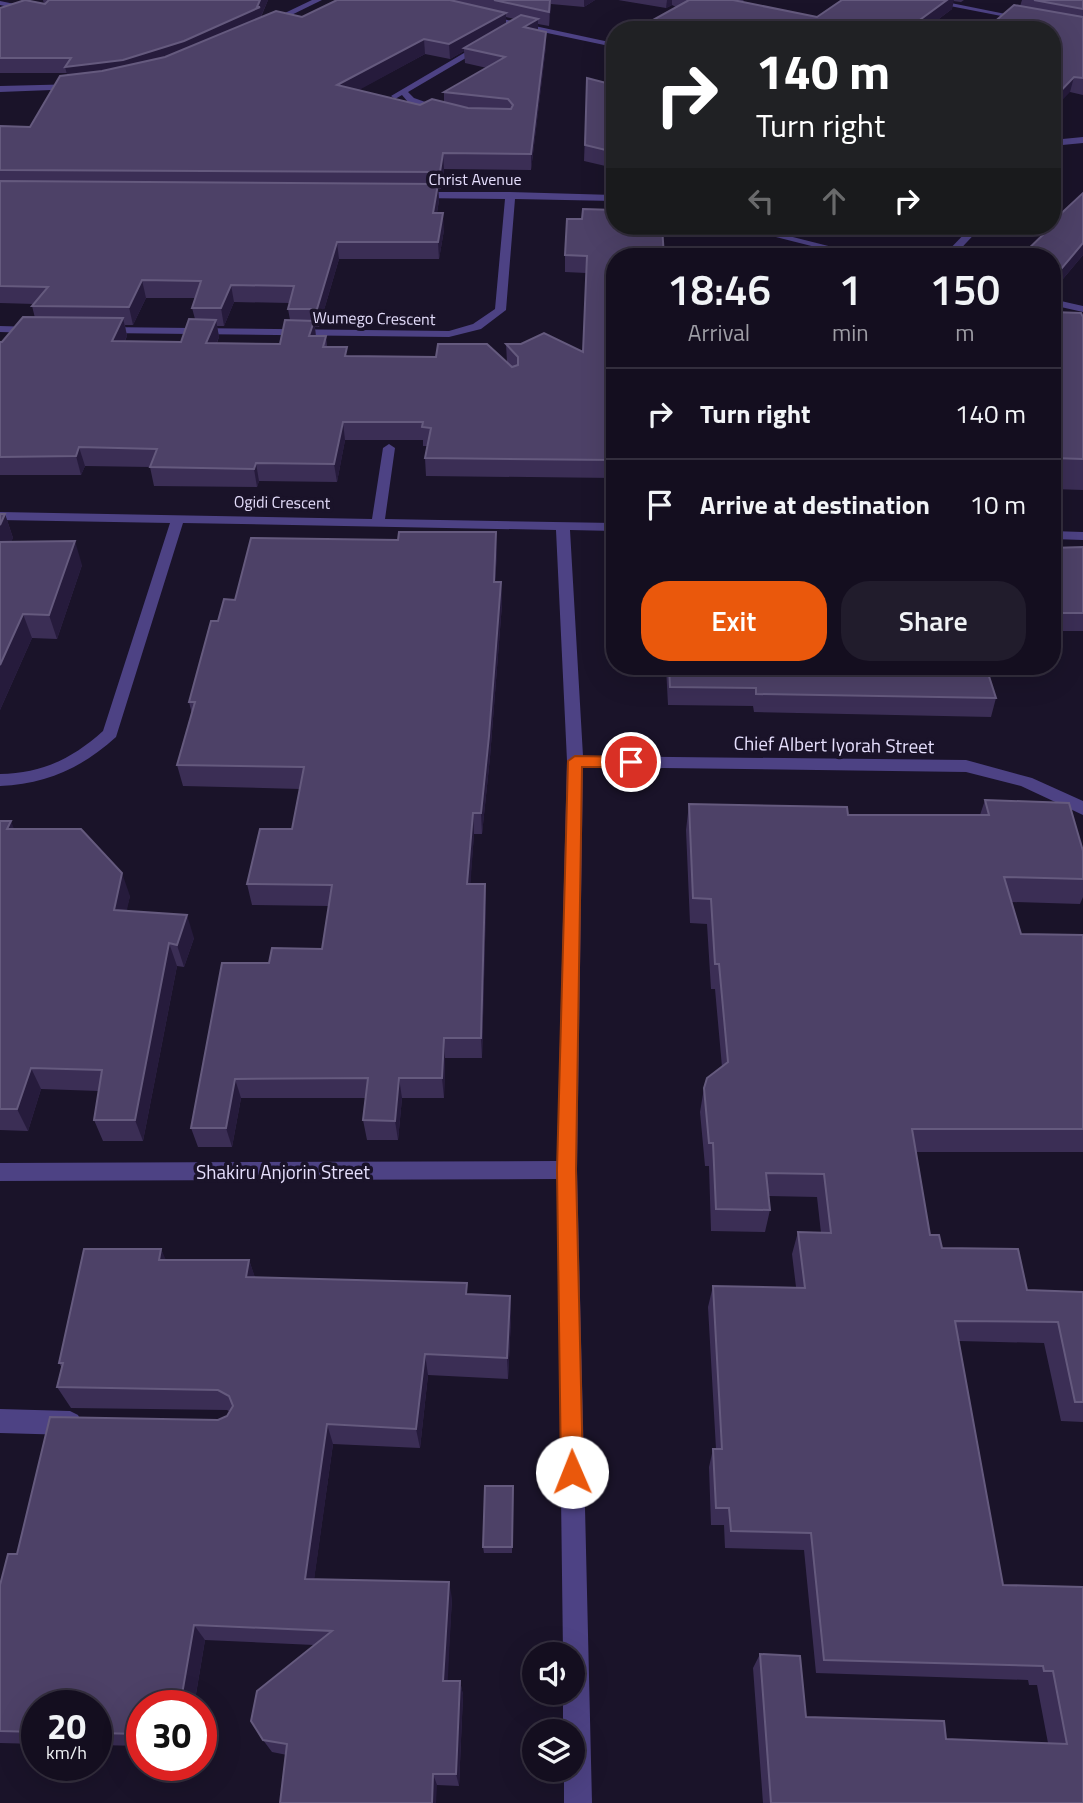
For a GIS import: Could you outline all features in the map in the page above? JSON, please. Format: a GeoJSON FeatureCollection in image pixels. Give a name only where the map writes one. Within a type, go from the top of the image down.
{"type":"FeatureCollection","features":[{"type":"Feature","properties":{"kind":"street"},"geometry":{"type":"LineString","coordinates":[[256,29],[318,0]]}},
{"type":"Feature","properties":{"kind":"street"},"geometry":{"type":"LineString","coordinates":[[923,0],[1038,21]]}},
{"type":"Feature","properties":{"kind":"street"},"geometry":{"type":"LineString","coordinates":[[0,3],[35,12]]}},
{"type":"Feature","properties":{"kind":"street"},"geometry":{"type":"LineString","coordinates":[[469,14],[606,43]]}},
{"type":"Feature","properties":{"kind":"street"},"geometry":{"type":"LineString","coordinates":[[508,31],[520,25]]}},
{"type":"Feature","properties":{"kind":"street"},"geometry":{"type":"LineString","coordinates":[[458,113],[420,105],[399,93],[497,38]]}},
{"type":"Feature","properties":{"kind":"street"},"geometry":{"type":"LineString","coordinates":[[0,89],[88,84]]}},
{"type":"Feature","properties":{"kind":"street"},"geometry":{"type":"LineString","coordinates":[[1061,142],[1083,140]]}},
{"type":"Feature","properties":{"kind":"street","name":"Christ Avenue"},"geometry":{"type":"LineString","coordinates":[[400,194],[606,198]]}},
{"type":"Feature","properties":{"kind":"street","name":"Wumego Crescent"},"geometry":{"type":"LineString","coordinates":[[95,330],[472,336],[500,310],[510,195]]}},
{"type":"Feature","properties":{"kind":"street"},"geometry":{"type":"LineString","coordinates":[[768,235],[813,248]]}},
{"type":"Feature","properties":{"kind":"street"},"geometry":{"type":"LineString","coordinates":[[956,248],[968,235]]}},
{"type":"Feature","properties":{"kind":"street"},"geometry":{"type":"LineString","coordinates":[[1061,304],[1083,309]]}},
{"type":"Feature","properties":{"kind":"street"},"geometry":{"type":"LineString","coordinates":[[0,329],[54,330]]}},
{"type":"Feature","properties":{"kind":"street"},"geometry":{"type":"LineString","coordinates":[[378,521],[389,448]]}},
{"type":"Feature","properties":{"kind":"street","name":"Ogidi Crescent"},"geometry":{"type":"LineString","coordinates":[[0,516],[606,527]]}},
{"type":"Feature","properties":{"kind":"street"},"geometry":{"type":"LineString","coordinates":[[0,780],[20,780],[58,772],[89,754],[110,733],[178,519]]}},
{"type":"Feature","properties":{"kind":"street"},"geometry":{"type":"LineString","coordinates":[[563,526],[575,761],[567,1170],[578,1803]]}},
{"type":"Feature","properties":{"kind":"street"},"geometry":{"type":"LineString","coordinates":[[1061,535],[1083,536]]}},
{"type":"Feature","properties":{"kind":"street","name":"Chief Albert Iyorah Street"},"geometry":{"type":"LineString","coordinates":[[575,761],[966,766],[1016,776],[1055,791],[1083,809]]}},
{"type":"Feature","properties":{"kind":"street","name":"Shakiru Anjorin Street"},"geometry":{"type":"LineString","coordinates":[[1,1175],[567,1170]]}},
{"type":"Feature","properties":{"kind":"street"},"geometry":{"type":"LineString","coordinates":[[0,1421],[93,1423]]}},
{"type":"Feature","properties":{"kind":"building"},"geometry":{"type":"Polygon","coordinates":[[[25,0],[45,4],[49,0],[260,0],[257,7],[260,7],[184,41],[123,60],[65,67],[71,58],[0,58],[0,8],[25,0]]]}},
{"type":"Feature","properties":{"kind":"building"},"geometry":{"type":"Polygon","coordinates":[[[337,0],[450,0],[506,13],[449,44],[424,39],[337,85],[420,105],[432,99],[468,108],[511,109],[513,105],[508,99],[444,92],[505,57],[464,48],[521,15],[538,19],[524,27],[546,32],[531,154],[443,153],[440,172],[0,170],[0,126],[30,127],[60,76],[102,71],[165,57],[276,11],[302,17],[337,0]]]}},
{"type":"Feature","properties":{"kind":"building"},"geometry":{"type":"Polygon","coordinates":[[[494,0],[550,0],[549,12],[494,0]]]}},
{"type":"Feature","properties":{"kind":"building"},"geometry":{"type":"Polygon","coordinates":[[[689,0],[733,0],[817,17],[842,0],[947,0],[918,21],[651,21],[689,0]]]}},
{"type":"Feature","properties":{"kind":"building"},"geometry":{"type":"Polygon","coordinates":[[[1034,0],[1083,0],[1083,9],[1034,0]]]}},
{"type":"Feature","properties":{"kind":"building"},"geometry":{"type":"Polygon","coordinates":[[[1014,5],[1083,17],[1083,78],[1074,77],[1061,91],[1061,21],[995,21],[1014,5]]]}},
{"type":"Feature","properties":{"kind":"building"},"geometry":{"type":"Polygon","coordinates":[[[587,78],[606,83],[606,150],[585,145],[587,78]]]}},
{"type":"Feature","properties":{"kind":"building"},"geometry":{"type":"Polygon","coordinates":[[[0,181],[438,184],[433,213],[443,213],[438,242],[337,242],[317,309],[288,309],[294,286],[231,285],[221,308],[192,308],[201,281],[142,280],[129,307],[32,306],[48,287],[0,286],[0,181]]]}},
{"type":"Feature","properties":{"kind":"building"},"geometry":{"type":"Polygon","coordinates":[[[1083,193],[1083,243],[1061,269],[1061,248],[1029,248],[1043,235],[1061,235],[1061,214],[1083,193]]]}},
{"type":"Feature","properties":{"kind":"building"},"geometry":{"type":"Polygon","coordinates":[[[583,209],[606,210],[606,235],[663,235],[663,248],[606,248],[606,460],[425,458],[431,428],[422,427],[423,422],[343,422],[334,464],[256,463],[254,469],[150,467],[157,449],[79,447],[76,456],[0,457],[0,342],[23,317],[123,318],[112,341],[181,342],[189,319],[216,320],[206,343],[280,344],[285,320],[314,321],[309,336],[326,336],[323,347],[347,347],[345,356],[436,357],[438,344],[487,344],[512,367],[518,365],[518,357],[506,344],[521,344],[544,333],[583,352],[587,256],[565,255],[567,219],[582,219],[583,209]]]}},
{"type":"Feature","properties":{"kind":"building"},"geometry":{"type":"Polygon","coordinates":[[[1061,312],[1081,313],[1083,317],[1083,459],[1061,458],[1061,312]]]}},
{"type":"Feature","properties":{"kind":"building"},"geometry":{"type":"Polygon","coordinates":[[[399,532],[496,532],[494,582],[501,582],[489,736],[481,813],[473,813],[467,884],[485,884],[481,1038],[444,1038],[442,1078],[399,1078],[395,1121],[363,1120],[368,1078],[235,1079],[226,1128],[191,1128],[222,963],[269,963],[272,948],[322,949],[332,885],[247,884],[260,829],[292,829],[304,767],[177,765],[195,702],[189,702],[211,621],[218,621],[224,599],[235,600],[251,538],[398,540],[399,532]]]}},
{"type":"Feature","properties":{"kind":"building"},"geometry":{"type":"Polygon","coordinates":[[[75,541],[49,615],[23,614],[0,665],[0,542],[75,541]]]}},
{"type":"Feature","properties":{"kind":"building"},"geometry":{"type":"Polygon","coordinates":[[[1083,547],[1083,613],[1061,613],[1061,548],[1083,547]]]}},
{"type":"Feature","properties":{"kind":"building"},"geometry":{"type":"Polygon","coordinates":[[[669,675],[989,675],[996,698],[756,694],[756,688],[670,687],[669,675]]]}},
{"type":"Feature","properties":{"kind":"building"},"geometry":{"type":"Polygon","coordinates":[[[985,800],[1069,803],[1083,851],[1083,879],[1004,877],[1021,934],[1083,935],[1083,1129],[912,1129],[930,1235],[939,1235],[942,1248],[1018,1249],[1027,1290],[1083,1292],[1083,1402],[1075,1402],[1058,1322],[955,1321],[1003,1585],[1083,1587],[1083,1803],[771,1803],[760,1654],[800,1656],[806,1717],[944,1721],[946,1739],[1067,1744],[1053,1671],[1044,1671],[1043,1666],[824,1660],[811,1533],[731,1531],[729,1508],[716,1508],[713,1449],[722,1449],[713,1286],[805,1288],[798,1232],[831,1233],[824,1174],[766,1173],[770,1210],[716,1209],[713,1143],[709,1143],[704,1088],[707,1078],[728,1062],[719,964],[715,964],[711,899],[693,898],[689,804],[847,807],[848,815],[989,815],[985,800]]]}},
{"type":"Feature","properties":{"kind":"building"},"geometry":{"type":"Polygon","coordinates":[[[0,821],[11,821],[7,829],[81,829],[122,873],[114,910],[187,915],[177,945],[169,943],[135,1120],[94,1120],[102,1070],[31,1068],[17,1109],[0,1109],[0,821]]]}},
{"type":"Feature","properties":{"kind":"building"},"geometry":{"type":"Polygon","coordinates":[[[84,1249],[161,1249],[159,1260],[249,1260],[246,1277],[467,1283],[466,1294],[510,1296],[507,1358],[425,1354],[416,1429],[327,1424],[305,1579],[449,1582],[443,1681],[460,1681],[456,1774],[433,1774],[432,1803],[280,1803],[287,1744],[263,1740],[251,1721],[257,1691],[332,1631],[194,1625],[183,1690],[126,1690],[126,1734],[112,1733],[112,1690],[21,1690],[21,1732],[0,1731],[0,1585],[8,1554],[17,1554],[50,1417],[218,1420],[227,1416],[233,1406],[229,1396],[218,1390],[57,1387],[63,1363],[59,1363],[84,1249]]]}},
{"type":"Feature","properties":{"kind":"building"},"geometry":{"type":"Polygon","coordinates":[[[485,1486],[513,1486],[512,1547],[483,1547],[485,1486]]]}},
{"type":"Feature","properties":{"kind":"route"},"geometry":{"type":"LineString","coordinates":[[572,1472],[567,1170],[575,761],[631,762]]}}]}
